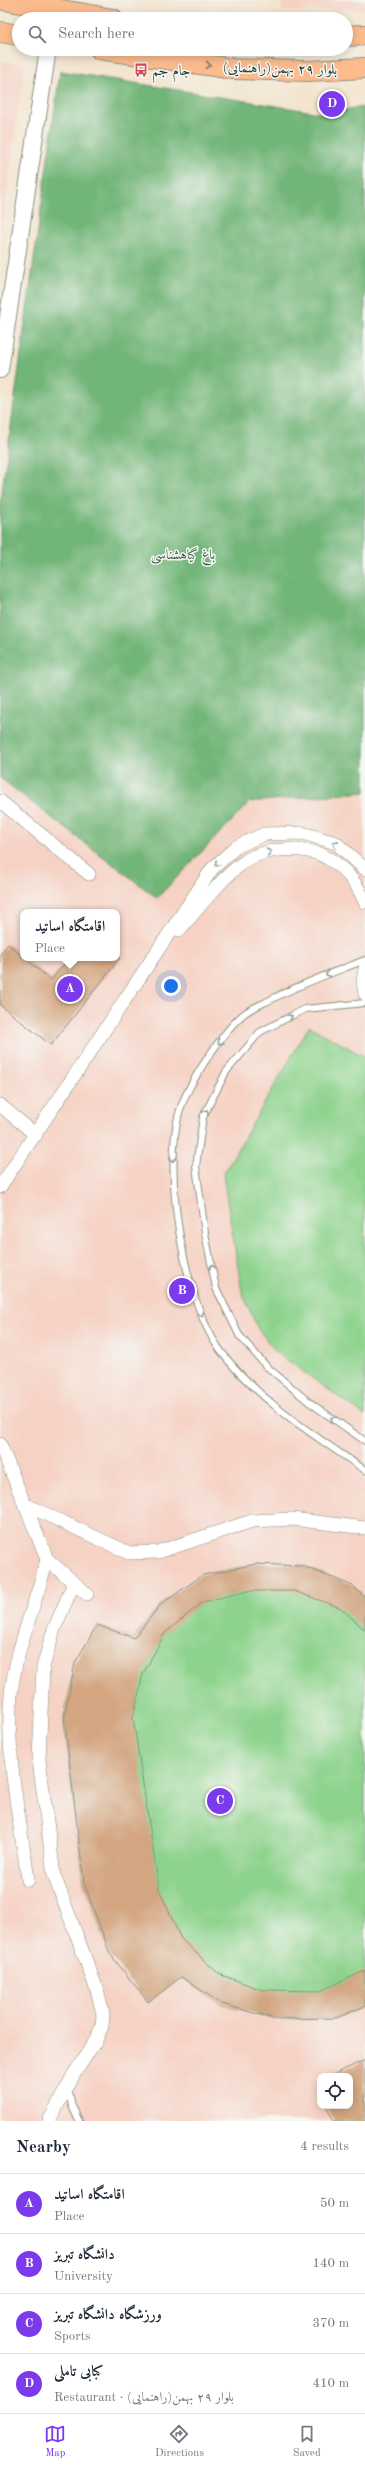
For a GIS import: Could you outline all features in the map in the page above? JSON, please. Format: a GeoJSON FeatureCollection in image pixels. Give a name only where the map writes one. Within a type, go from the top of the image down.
{"type":"FeatureCollection","features":[{"type":"Feature","properties":{"kind":"main road"},"geometry":{"type":"LineString","coordinates":[[9,0],[75,12]]}},
{"type":"Feature","properties":{"kind":"main road"},"geometry":{"type":"LineString","coordinates":[[0,32],[12,34]]}},
{"type":"Feature","properties":{"kind":"main road"},"geometry":{"type":"LineString","coordinates":[[353,36],[365,35]]}},
{"type":"Feature","properties":{"kind":"main road","name":"بلوار ٢٩ بهمن(راهنمایی)"},"geometry":{"type":"LineString","coordinates":[[147,56],[234,69],[308,71],[365,68]]}},
{"type":"Feature","properties":{"kind":"street"},"geometry":{"type":"LineString","coordinates":[[0,370],[47,56]]}},
{"type":"Feature","properties":{"kind":"street"},"geometry":{"type":"LineString","coordinates":[[0,801],[89,874]]}},
{"type":"Feature","properties":{"kind":"street"},"geometry":{"type":"LineString","coordinates":[[0,1186],[36,1135],[212,869],[236,847],[264,834],[302,833],[336,843],[365,869]]}},
{"type":"Feature","properties":{"kind":"street"},"geometry":{"type":"LineString","coordinates":[[150,963],[224,880],[245,861],[268,851],[300,850],[328,858],[350,877],[365,902]]}},
{"type":"Feature","properties":{"kind":"street"},"geometry":{"type":"LineString","coordinates":[[365,968],[362,981],[365,994]]}},
{"type":"Feature","properties":{"kind":"street"},"geometry":{"type":"LineString","coordinates":[[0,1105],[36,1135]]}},
{"type":"Feature","properties":{"kind":"street"},"geometry":{"type":"LineString","coordinates":[[0,1444],[47,1559],[86,1594]]}},
{"type":"Feature","properties":{"kind":"street"},"geometry":{"type":"LineString","coordinates":[[24,1504],[129,1553],[158,1552],[201,1536],[252,1521],[292,1519],[365,1528]]}},
{"type":"Feature","properties":{"kind":"street"},"geometry":{"type":"LineString","coordinates":[[28,1880],[8,1732],[11,1692],[26,1626],[40,1588],[47,1559]]}},
{"type":"Feature","properties":{"kind":"street"},"geometry":{"type":"LineString","coordinates":[[49,2121],[67,2087],[96,2040],[102,2026],[103,2014],[97,1990],[54,1875],[39,1760],[43,1667],[54,1630],[74,1583]]}},
{"type":"Feature","properties":{"kind":"lane"},"geometry":{"type":"LineString","coordinates":[[365,960],[296,986],[245,1013],[206,1059],[180,1109],[172,1165],[181,1237],[193,1296],[219,1348],[248,1383],[294,1421],[365,1470]]}},
{"type":"Feature","properties":{"kind":"lane"},"geometry":{"type":"LineString","coordinates":[[365,1003],[305,1009],[260,1032],[226,1072],[203,1117],[196,1166],[205,1233],[216,1288],[239,1335],[266,1366],[309,1402],[365,1441]]}},
{"type":"Feature","properties":{"kind":"lane"},"geometry":{"type":"LineString","coordinates":[[67,2087],[72,2106],[79,2121]]}},
{"type":"Feature","properties":{"kind":"shaded area"},"geometry":{"type":"Polygon","coordinates":[[[281,0],[365,0],[365,9],[282,11],[281,0]]]}},
{"type":"Feature","properties":{"kind":"shaded area"},"geometry":{"type":"Polygon","coordinates":[[[0,61],[25,65],[0,239],[0,61]]]}},
{"type":"Feature","properties":{"kind":"shaded area"},"geometry":{"type":"Polygon","coordinates":[[[60,71],[320,113],[365,107],[365,2121],[0,2121],[0,505],[60,71]]]}},
{"type":"Feature","properties":{"kind":"green space","name":"باغ گیاهشناسی"},"geometry":{"type":"Polygon","coordinates":[[[60,71],[320,113],[365,107],[365,792],[250,802],[157,898],[0,778],[0,505],[60,71]]]}},
{"type":"Feature","properties":{"kind":"green space"},"geometry":{"type":"Polygon","coordinates":[[[309,1026],[365,1057],[365,1416],[276,1352],[258,1329],[242,1292],[223,1175],[309,1026]]]}},
{"type":"Feature","properties":{"kind":"green space"},"geometry":{"type":"Polygon","coordinates":[[[256,1564],[303,1566],[353,1586],[365,1597],[365,2006],[336,2018],[275,2019],[222,2004],[181,1977],[148,2002],[110,1954],[84,1883],[64,1718],[75,1663],[134,1638],[161,1604],[203,1575],[256,1564]]]}},
{"type":"Feature","properties":{"kind":"building"},"geometry":{"type":"Polygon","coordinates":[[[8,944],[20,954],[20,961],[28,961],[51,980],[67,961],[118,961],[51,1045],[0,1005],[0,954],[8,944]]]}},
{"type":"Feature","properties":{"kind":"building"},"geometry":{"type":"Polygon","coordinates":[[[256,1564],[303,1566],[353,1586],[365,1597],[365,1630],[341,1608],[294,1591],[247,1591],[203,1602],[165,1633],[143,1674],[133,1718],[159,1889],[181,1939],[219,1974],[262,1990],[320,1991],[365,1971],[365,2006],[336,2018],[275,2019],[222,2004],[181,1977],[148,2002],[110,1954],[84,1883],[64,1718],[75,1663],[97,1625],[134,1638],[161,1604],[203,1575],[256,1564]]]}},
{"type":"Feature","properties":{"kind":"building"},"geometry":{"type":"Polygon","coordinates":[[[365,2060],[365,2121],[334,2121],[328,2109],[353,2109],[353,2073],[337,2073],[365,2060]]]}},
{"type":"Feature","properties":{"kind":"place","name":"جام جم"},"geometry":{"type":"Point","coordinates":[141,70]}},
{"type":"Feature","properties":{"kind":"place","name":"کبابی تاملی"},"geometry":{"type":"Point","coordinates":[332,104]}},
{"type":"Feature","properties":{"kind":"place","name":"اقامتگاه اساتید"},"geometry":{"type":"Point","coordinates":[70,989]}},
{"type":"Feature","properties":{"kind":"place","name":"دانشگاه تبریز"},"geometry":{"type":"Point","coordinates":[182,1291]}},
{"type":"Feature","properties":{"kind":"place","name":"ورزشگاه دانشگاه تبریز"},"geometry":{"type":"Point","coordinates":[220,1801]}}]}
